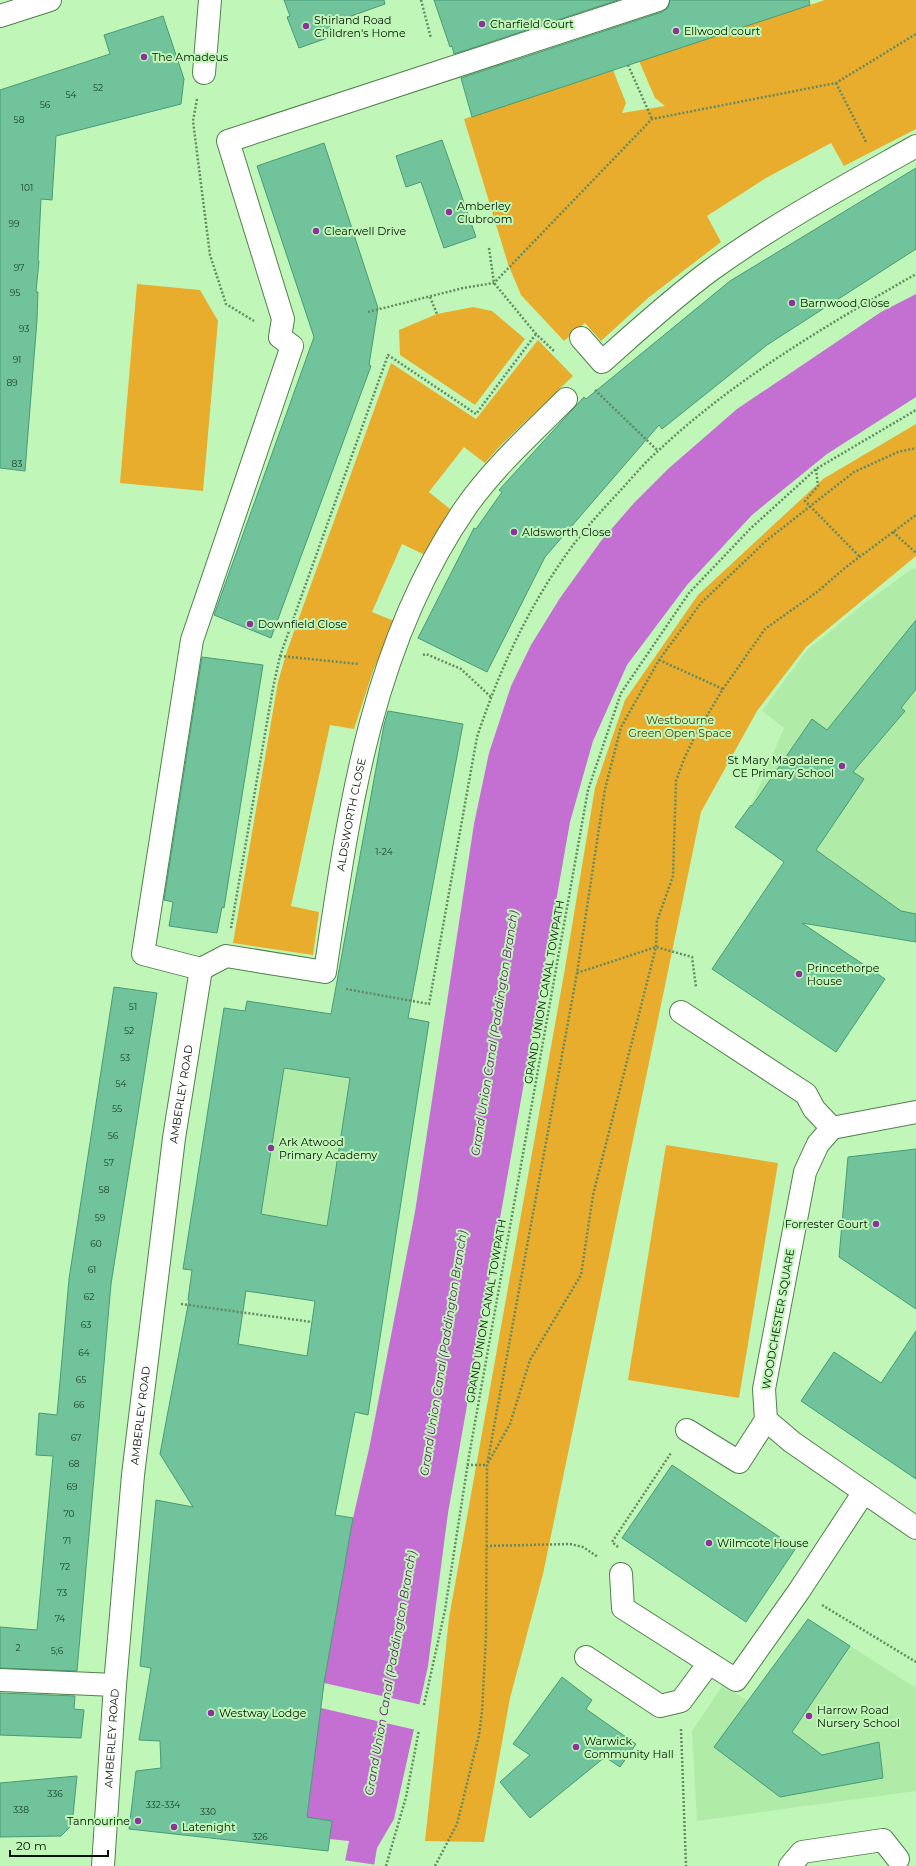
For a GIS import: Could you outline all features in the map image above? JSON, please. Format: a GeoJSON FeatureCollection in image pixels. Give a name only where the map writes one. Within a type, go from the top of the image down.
{"type":"FeatureCollection","features":[{"type":"Feature","properties":{"kind":"street"},"geometry":{"type":"LineString","coordinates":[[0,16],[50,0]]}},
{"type":"Feature","properties":{"kind":"street"},"geometry":{"type":"LineString","coordinates":[[204,73],[210,0]]}},
{"type":"Feature","properties":{"kind":"street"},"geometry":{"type":"LineString","coordinates":[[226,956],[201,969],[143,954],[192,640],[292,346],[280,337],[283,319],[228,141],[658,0]]}},
{"type":"Feature","properties":{"kind":"street"},"geometry":{"type":"LineString","coordinates":[[582,338],[602,362],[653,317],[712,270],[793,216],[916,146]]}},
{"type":"Feature","properties":{"kind":"street","name":"ALDSWORTH CLOSE"},"geometry":{"type":"LineString","coordinates":[[226,956],[325,972],[338,884],[357,778],[370,722],[387,667],[405,620],[427,572],[467,506],[519,446],[566,399]]}},
{"type":"Feature","properties":{"kind":"street","name":"AMBERLEY ROAD"},"geometry":{"type":"LineString","coordinates":[[103,1866],[115,1686],[133,1475],[153,1300],[174,1138],[201,969]]}},
{"type":"Feature","properties":{"kind":"street"},"geometry":{"type":"LineString","coordinates":[[681,1012],[806,1094],[814,1109],[832,1128],[916,1112]]}},
{"type":"Feature","properties":{"kind":"street","name":"WOODCHESTER SQUARE"},"geometry":{"type":"LineString","coordinates":[[766,1420],[764,1389],[805,1172],[818,1144],[832,1128]]}},
{"type":"Feature","properties":{"kind":"street"},"geometry":{"type":"LineString","coordinates":[[687,1430],[739,1462],[766,1420],[792,1442],[916,1528]]}},
{"type":"Feature","properties":{"kind":"street"},"geometry":{"type":"LineString","coordinates":[[621,1574],[623,1608],[736,1680],[799,1591],[864,1492]]}},
{"type":"Feature","properties":{"kind":"street"},"geometry":{"type":"LineString","coordinates":[[586,1657],[660,1706],[681,1701],[709,1663]]}},
{"type":"Feature","properties":{"kind":"street"},"geometry":{"type":"LineString","coordinates":[[0,1680],[115,1686]]}},
{"type":"Feature","properties":{"kind":"street"},"geometry":{"type":"LineString","coordinates":[[790,1866],[802,1852],[883,1840],[902,1861]]}},
{"type":"Feature","properties":{"kind":"path"},"geometry":{"type":"LineString","coordinates":[[421,0],[431,38]]}},
{"type":"Feature","properties":{"kind":"path"},"geometry":{"type":"LineString","coordinates":[[368,312],[463,288],[494,283],[652,119],[836,83],[916,34]]}},
{"type":"Feature","properties":{"kind":"path"},"geometry":{"type":"LineString","coordinates":[[628,65],[652,119]]}},
{"type":"Feature","properties":{"kind":"path"},"geometry":{"type":"LineString","coordinates":[[204,73],[193,121],[210,255],[226,304],[280,337]]}},
{"type":"Feature","properties":{"kind":"path"},"geometry":{"type":"LineString","coordinates":[[836,83],[878,167]]}},
{"type":"Feature","properties":{"kind":"path"},"geometry":{"type":"LineString","coordinates":[[342,988],[429,1004],[477,737],[491,697],[524,623],[559,564],[600,512],[658,451],[727,393],[867,302],[916,274]]}},
{"type":"Feature","properties":{"kind":"path"},"geometry":{"type":"LineString","coordinates":[[430,297],[436,314]]}},
{"type":"Feature","properties":{"kind":"path"},"geometry":{"type":"LineString","coordinates":[[226,956],[273,688],[280,656],[388,355],[476,414],[536,334]]}},
{"type":"Feature","properties":{"kind":"path","name":"GRAND UNION CANAL TOWPATH"},"geometry":{"type":"LineString","coordinates":[[424,1705],[445,1610],[467,1465],[588,790],[621,693],[689,593],[750,529],[816,469],[916,410]]}},
{"type":"Feature","properties":{"kind":"path"},"geometry":{"type":"LineString","coordinates":[[435,1866],[457,1824],[479,1735],[482,1712],[486,1636],[487,1465],[577,972],[605,788],[621,727],[659,660],[701,603],[767,540],[854,472],[898,452],[916,448]]}},
{"type":"Feature","properties":{"kind":"path"},"geometry":{"type":"LineString","coordinates":[[816,469],[818,486],[805,501],[860,557]]}},
{"type":"Feature","properties":{"kind":"path"},"geometry":{"type":"LineString","coordinates":[[487,1465],[510,1424],[530,1360],[581,1275],[593,1195],[656,947],[658,921],[673,876],[676,781],[684,759],[696,734],[723,689],[765,628],[817,592],[860,557],[916,515]]}},
{"type":"Feature","properties":{"kind":"path"},"geometry":{"type":"LineString","coordinates":[[893,532],[916,553]]}},
{"type":"Feature","properties":{"kind":"path"},"geometry":{"type":"LineString","coordinates":[[280,656],[387,667],[426,654],[461,669],[491,697]]}},
{"type":"Feature","properties":{"kind":"path"},"geometry":{"type":"LineString","coordinates":[[659,660],[723,689]]}},
{"type":"Feature","properties":{"kind":"path"},"geometry":{"type":"LineString","coordinates":[[577,972],[656,947],[692,957]]}},
{"type":"Feature","properties":{"kind":"path"},"geometry":{"type":"LineString","coordinates":[[153,1300],[312,1322]]}},
{"type":"Feature","properties":{"kind":"path"},"geometry":{"type":"LineString","coordinates":[[621,1574],[629,1558],[612,1542],[687,1430]]}},
{"type":"Feature","properties":{"kind":"path"},"geometry":{"type":"LineString","coordinates":[[467,1465],[487,1465]]}},
{"type":"Feature","properties":{"kind":"path"},"geometry":{"type":"LineString","coordinates":[[486,1546],[570,1544],[583,1547]]}},
{"type":"Feature","properties":{"kind":"path"},"geometry":{"type":"LineString","coordinates":[[799,1591],[916,1662]]}},
{"type":"Feature","properties":{"kind":"path"},"geometry":{"type":"LineString","coordinates":[[681,1701],[686,1866]]}},
{"type":"Feature","properties":{"kind":"path"},"geometry":{"type":"LineString","coordinates":[[386,1866],[406,1797],[419,1730]]}},
{"type":"Feature","properties":{"kind":"shaded area","name":"St Mary Magdalene CE Primary School"},"geometry":{"type":"Polygon","coordinates":[[[913,568],[916,570],[916,914],[901,911],[751,805],[784,728],[762,711],[807,650],[865,603],[913,568]]]}},
{"type":"Feature","properties":{"kind":"shaded area","name":"Ark Atwood Primary Academy"},"geometry":{"type":"Polygon","coordinates":[[[247,1001],[360,1018],[315,1301],[246,1291],[243,1308],[188,1300],[192,1270],[183,1269],[224,1008],[245,1011],[247,1001]]]}},
{"type":"Feature","properties":{"kind":"shaded area","name":"Harrow Road Nursery School"},"geometry":{"type":"Polygon","coordinates":[[[808,1619],[916,1688],[916,1791],[697,1821],[692,1731],[723,1685],[748,1701],[808,1619]]]}},
{"type":"Feature","properties":{"kind":"green space"},"geometry":{"type":"Polygon","coordinates":[[[825,0],[916,0],[916,129],[844,166],[831,143],[766,178],[707,216],[721,242],[648,298],[601,341],[585,323],[564,341],[521,295],[508,264],[464,119],[613,70],[626,103],[622,113],[665,106],[655,98],[639,61],[825,0]]]}},
{"type":"Feature","properties":{"kind":"green space"},"geometry":{"type":"Polygon","coordinates":[[[137,284],[200,290],[218,321],[203,491],[120,483],[137,284]]]}},
{"type":"Feature","properties":{"kind":"green space"},"geometry":{"type":"Polygon","coordinates":[[[473,307],[492,311],[525,339],[475,405],[400,355],[399,330],[437,314],[473,307]]]}},
{"type":"Feature","properties":{"kind":"green space"},"geometry":{"type":"Polygon","coordinates":[[[538,340],[573,376],[501,445],[485,463],[464,447],[429,492],[450,509],[425,555],[402,544],[372,612],[394,621],[373,671],[354,729],[330,725],[291,906],[319,912],[313,955],[233,943],[278,682],[287,651],[391,363],[476,419],[538,340]]]}},
{"type":"Feature","properties":{"kind":"green space","name":"Westbourne Green Open Space"},"geometry":{"type":"Polygon","coordinates":[[[916,424],[916,556],[806,647],[757,711],[701,812],[543,1574],[510,1698],[484,1842],[425,1841],[449,1618],[564,974],[595,788],[625,700],[698,595],[823,479],[916,424]]]}},
{"type":"Feature","properties":{"kind":"green space"},"geometry":{"type":"Polygon","coordinates":[[[666,1145],[778,1163],[739,1398],[628,1380],[666,1145]]]}},
{"type":"Feature","properties":{"kind":"water","name":"Grand Union Canal (Paddington Branch)"},"geometry":{"type":"Polygon","coordinates":[[[916,294],[916,397],[827,454],[752,515],[687,585],[627,665],[593,741],[570,822],[448,1513],[428,1666],[394,1819],[377,1848],[374,1866],[344,1866],[349,1841],[329,1839],[307,1817],[324,1683],[353,1518],[369,1449],[415,1212],[474,824],[489,753],[511,686],[531,645],[560,598],[601,541],[634,503],[668,469],[737,409],[881,312],[916,294]]]}},
{"type":"Feature","properties":{"kind":"pier"},"geometry":{"type":"Polygon","coordinates":[[[324,1683],[422,1705],[416,1730],[321,1708],[324,1683]]]}},
{"type":"Feature","properties":{"kind":"pier"},"geometry":{"type":"Polygon","coordinates":[[[343,1860],[377,1865],[342,1866],[343,1860]]]}},
{"type":"Feature","properties":{"kind":"building","name":"Shirland Road Children's Home"},"geometry":{"type":"Polygon","coordinates":[[[284,0],[384,0],[385,4],[329,24],[333,36],[299,48],[287,17],[290,16],[284,0]]]}},
{"type":"Feature","properties":{"kind":"building","name":"Charfield Court"},"geometry":{"type":"Polygon","coordinates":[[[434,0],[618,0],[454,54],[452,46],[450,47],[434,0]]]}},
{"type":"Feature","properties":{"kind":"building","name":"Ellwood court"},"geometry":{"type":"Polygon","coordinates":[[[670,0],[809,0],[810,5],[472,117],[461,78],[662,12],[668,8],[670,0]]]}},
{"type":"Feature","properties":{"kind":"building"},"geometry":{"type":"Polygon","coordinates":[[[163,16],[184,79],[181,104],[56,136],[52,200],[41,199],[39,261],[36,292],[38,292],[37,320],[25,471],[0,468],[0,90],[110,54],[104,35],[163,16]]]}},
{"type":"Feature","properties":{"kind":"building","name":"Amberley Clubroom"},"geometry":{"type":"Polygon","coordinates":[[[442,140],[476,237],[444,248],[421,182],[406,187],[396,156],[442,140]]]}},
{"type":"Feature","properties":{"kind":"building"},"geometry":{"type":"Polygon","coordinates":[[[324,143],[378,308],[369,365],[371,366],[271,638],[214,615],[314,337],[257,166],[324,143]]]}},
{"type":"Feature","properties":{"kind":"building"},"geometry":{"type":"Polygon","coordinates":[[[916,168],[916,249],[767,345],[662,429],[659,425],[545,557],[487,672],[418,638],[474,528],[476,529],[502,492],[499,490],[584,397],[586,399],[730,281],[916,168]]]}},
{"type":"Feature","properties":{"kind":"building"},"geometry":{"type":"Polygon","coordinates":[[[916,620],[916,689],[901,708],[905,711],[853,772],[864,779],[816,850],[901,911],[916,914],[916,942],[802,923],[885,979],[836,1052],[712,969],[784,862],[735,827],[751,805],[752,806],[812,719],[827,730],[916,620]]]}},
{"type":"Feature","properties":{"kind":"building"},"geometry":{"type":"Polygon","coordinates":[[[202,657],[263,665],[224,908],[222,907],[217,933],[169,926],[173,902],[164,900],[202,657]]]}},
{"type":"Feature","properties":{"kind":"building"},"geometry":{"type":"Polygon","coordinates":[[[388,711],[463,724],[408,1018],[429,1022],[368,1415],[355,1412],[335,1515],[353,1518],[324,1683],[307,1817],[332,1821],[328,1851],[129,1829],[136,1771],[161,1768],[160,1741],[139,1740],[151,1668],[140,1666],[156,1500],[193,1507],[160,1454],[189,1300],[192,1270],[183,1269],[224,1008],[245,1011],[247,1001],[331,1014],[384,725],[388,711]],[[284,1068],[261,1214],[327,1226],[350,1078],[284,1068]],[[246,1291],[238,1344],[307,1356],[315,1301],[246,1291]]]}},
{"type":"Feature","properties":{"kind":"building"},"geometry":{"type":"Polygon","coordinates":[[[114,987],[157,993],[111,1284],[77,1671],[0,1668],[0,1627],[37,1630],[53,1456],[36,1455],[39,1413],[57,1415],[69,1279],[114,987]]]}},
{"type":"Feature","properties":{"kind":"building","name":"Forrester Court"},"geometry":{"type":"Polygon","coordinates":[[[916,1149],[916,1309],[839,1257],[848,1157],[916,1149]]]}},
{"type":"Feature","properties":{"kind":"building"},"geometry":{"type":"Polygon","coordinates":[[[916,1331],[916,1479],[801,1401],[834,1352],[881,1383],[916,1331]]]}},
{"type":"Feature","properties":{"kind":"building","name":"Wilmcote House"},"geometry":{"type":"Polygon","coordinates":[[[672,1465],[796,1548],[746,1622],[622,1538],[672,1465]]]}},
{"type":"Feature","properties":{"kind":"building"},"geometry":{"type":"Polygon","coordinates":[[[808,1619],[850,1646],[792,1732],[822,1755],[879,1742],[883,1778],[780,1797],[714,1747],[808,1619]]]}},
{"type":"Feature","properties":{"kind":"building","name":"Warwick Community Hall"},"geometry":{"type":"Polygon","coordinates":[[[562,1677],[592,1700],[586,1709],[636,1744],[620,1767],[605,1757],[530,1818],[500,1782],[530,1755],[513,1744],[562,1677]]]}},
{"type":"Feature","properties":{"kind":"building"},"geometry":{"type":"Polygon","coordinates":[[[0,1693],[75,1696],[74,1709],[84,1710],[81,1738],[0,1735],[0,1693]]]}},
{"type":"Feature","properties":{"kind":"building"},"geometry":{"type":"Polygon","coordinates":[[[77,1776],[72,1825],[61,1836],[0,1837],[0,1783],[77,1776]]]}},
{"type":"Feature","properties":{"kind":"place","name":"Charfield Court"},"geometry":{"type":"Point","coordinates":[482,24]}},
{"type":"Feature","properties":{"kind":"place","name":"Shirland Road Children's Home"},"geometry":{"type":"Point","coordinates":[306,26]}},
{"type":"Feature","properties":{"kind":"place","name":"Ellwood court"},"geometry":{"type":"Point","coordinates":[676,31]}},
{"type":"Feature","properties":{"kind":"place","name":"The Amadeus"},"geometry":{"type":"Point","coordinates":[144,57]}},
{"type":"Feature","properties":{"kind":"place","name":"Amberley Clubroom"},"geometry":{"type":"Point","coordinates":[449,212]}},
{"type":"Feature","properties":{"kind":"place","name":"Clearwell Drive"},"geometry":{"type":"Point","coordinates":[316,231]}},
{"type":"Feature","properties":{"kind":"place","name":"Barnwood Close"},"geometry":{"type":"Point","coordinates":[792,303]}},
{"type":"Feature","properties":{"kind":"place","name":"Aldsworth Close"},"geometry":{"type":"Point","coordinates":[514,532]}},
{"type":"Feature","properties":{"kind":"place","name":"Downfield Close"},"geometry":{"type":"Point","coordinates":[250,624]}},
{"type":"Feature","properties":{"kind":"place","name":"St Mary Magdalene CE Primary School"},"geometry":{"type":"Point","coordinates":[842,766]}},
{"type":"Feature","properties":{"kind":"place","name":"Princethorpe House"},"geometry":{"type":"Point","coordinates":[799,974]}},
{"type":"Feature","properties":{"kind":"place","name":"Ark Atwood Primary Academy"},"geometry":{"type":"Point","coordinates":[271,1148]}},
{"type":"Feature","properties":{"kind":"place","name":"Forrester Court"},"geometry":{"type":"Point","coordinates":[876,1224]}},
{"type":"Feature","properties":{"kind":"place","name":"Wilmcote House"},"geometry":{"type":"Point","coordinates":[709,1543]}},
{"type":"Feature","properties":{"kind":"place","name":"Westway Lodge"},"geometry":{"type":"Point","coordinates":[211,1713]}},
{"type":"Feature","properties":{"kind":"place","name":"Harrow Road Nursery School"},"geometry":{"type":"Point","coordinates":[809,1716]}},
{"type":"Feature","properties":{"kind":"place","name":"Warwick Community Hall"},"geometry":{"type":"Point","coordinates":[576,1747]}},
{"type":"Feature","properties":{"kind":"place","name":"Tannourine"},"geometry":{"type":"Point","coordinates":[138,1821]}},
{"type":"Feature","properties":{"kind":"place","name":"Latenight"},"geometry":{"type":"Point","coordinates":[174,1827]}}]}
